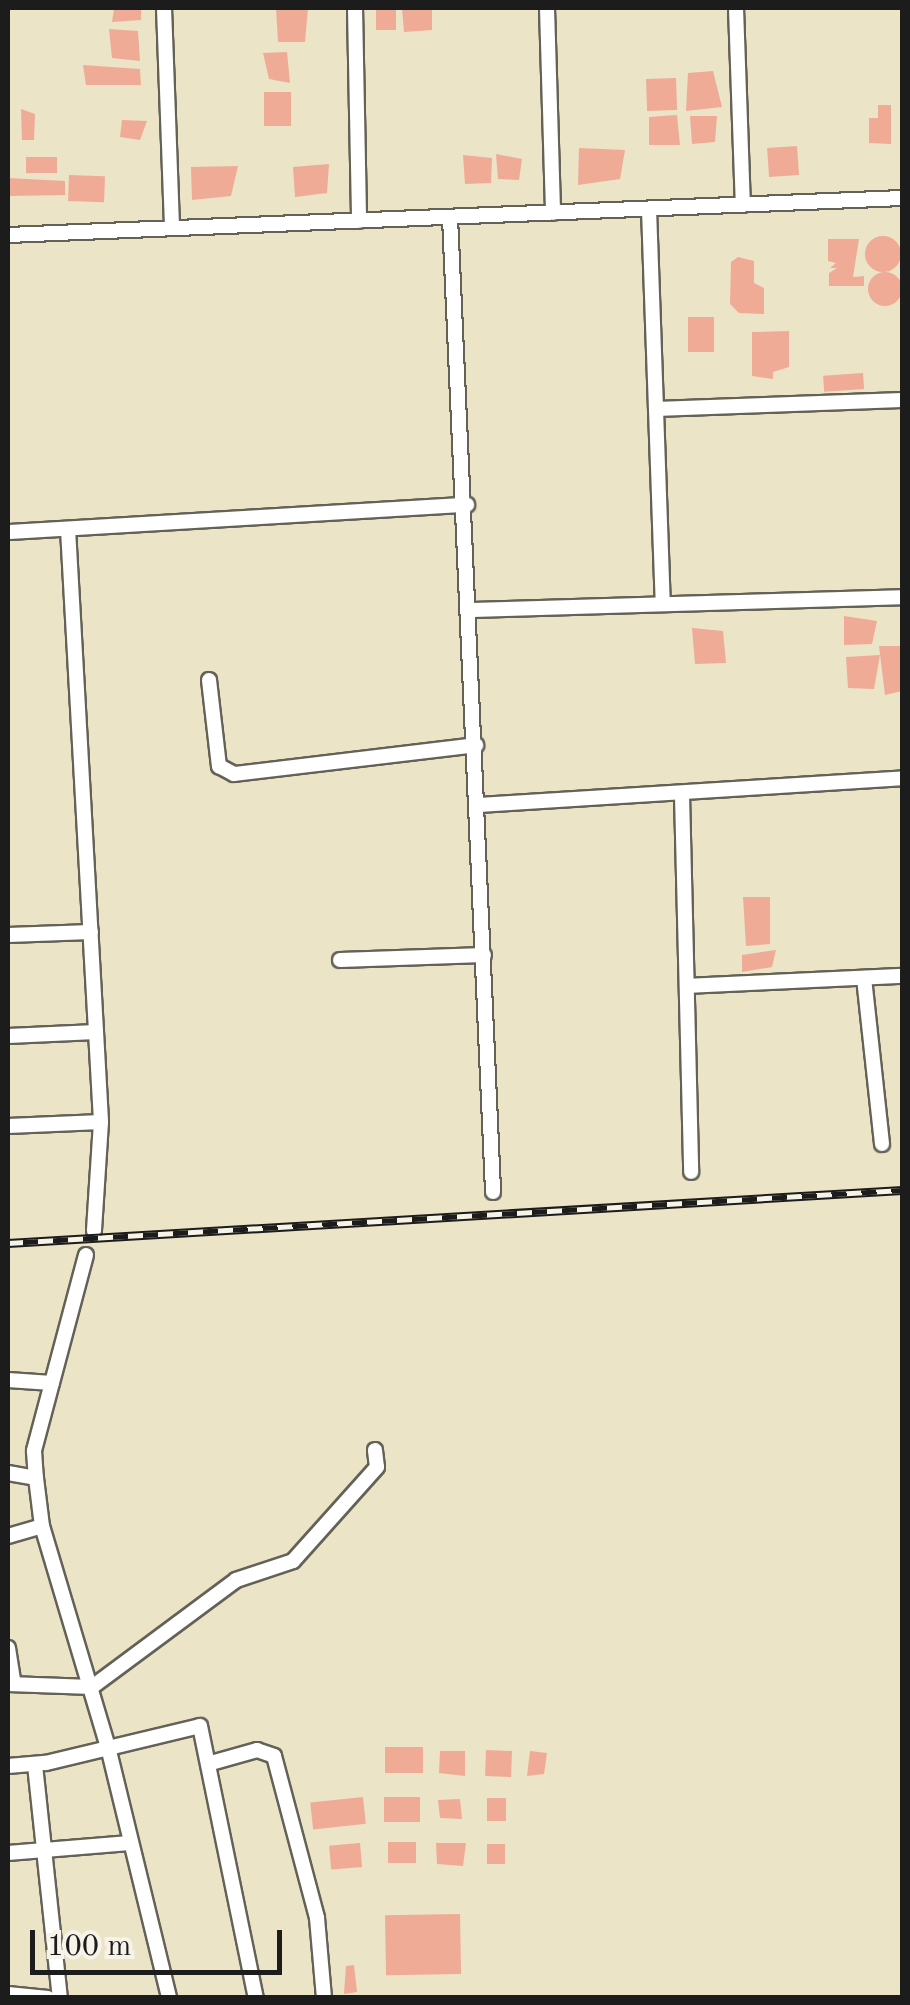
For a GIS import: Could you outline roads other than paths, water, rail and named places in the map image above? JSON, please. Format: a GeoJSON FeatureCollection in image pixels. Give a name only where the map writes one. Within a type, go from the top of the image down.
{"type":"FeatureCollection","features":[{"type":"Feature","properties":{"kind":"street"},"geometry":{"type":"LineString","coordinates":[[164,8],[172,228]]}},
{"type":"Feature","properties":{"kind":"street"},"geometry":{"type":"LineString","coordinates":[[355,8],[358,220]]}},
{"type":"Feature","properties":{"kind":"street"},"geometry":{"type":"LineString","coordinates":[[548,8],[553,213]]}},
{"type":"Feature","properties":{"kind":"street"},"geometry":{"type":"LineString","coordinates":[[736,8],[744,205]]}},
{"type":"Feature","properties":{"kind":"street"},"geometry":{"type":"LineString","coordinates":[[8,234],[902,198]]}},
{"type":"Feature","properties":{"kind":"street"},"geometry":{"type":"LineString","coordinates":[[649,209],[662,602]]}},
{"type":"Feature","properties":{"kind":"street"},"geometry":{"type":"LineString","coordinates":[[450,217],[471,610],[493,1192]]}},
{"type":"Feature","properties":{"kind":"street"},"geometry":{"type":"LineString","coordinates":[[656,409],[902,400]]}},
{"type":"Feature","properties":{"kind":"street"},"geometry":{"type":"LineString","coordinates":[[8,532],[466,505]]}},
{"type":"Feature","properties":{"kind":"street"},"geometry":{"type":"LineString","coordinates":[[68,528],[101,1122],[94,1231]]}},
{"type":"Feature","properties":{"kind":"street"},"geometry":{"type":"LineString","coordinates":[[471,610],[902,597]]}},
{"type":"Feature","properties":{"kind":"street"},"geometry":{"type":"LineString","coordinates":[[209,680],[220,766],[234,774],[476,745]]}},
{"type":"Feature","properties":{"kind":"street"},"geometry":{"type":"LineString","coordinates":[[478,804],[682,795],[902,778]]}},
{"type":"Feature","properties":{"kind":"street"},"geometry":{"type":"LineString","coordinates":[[682,795],[691,1172]]}},
{"type":"Feature","properties":{"kind":"street"},"geometry":{"type":"LineString","coordinates":[[8,934],[91,932]]}},
{"type":"Feature","properties":{"kind":"street"},"geometry":{"type":"LineString","coordinates":[[340,960],[484,955]]}},
{"type":"Feature","properties":{"kind":"street"},"geometry":{"type":"LineString","coordinates":[[687,986],[902,976]]}},
{"type":"Feature","properties":{"kind":"street"},"geometry":{"type":"LineString","coordinates":[[864,978],[882,1144]]}},
{"type":"Feature","properties":{"kind":"street"},"geometry":{"type":"LineString","coordinates":[[8,1036],[96,1032]]}},
{"type":"Feature","properties":{"kind":"street"},"geometry":{"type":"LineString","coordinates":[[8,1126],[101,1122]]}},
{"type":"Feature","properties":{"kind":"street"},"geometry":{"type":"LineString","coordinates":[[86,1255],[34,1451],[36,1478],[42,1526],[92,1687],[169,1998]]}},
{"type":"Feature","properties":{"kind":"street"},"geometry":{"type":"LineString","coordinates":[[8,1380],[52,1383]]}},
{"type":"Feature","properties":{"kind":"street"},"geometry":{"type":"LineString","coordinates":[[8,1648],[11,1684],[92,1687],[236,1580],[293,1561],[378,1467],[375,1450]]}},
{"type":"Feature","properties":{"kind":"street"},"geometry":{"type":"LineString","coordinates":[[8,1474],[36,1478]]}},
{"type":"Feature","properties":{"kind":"street"},"geometry":{"type":"LineString","coordinates":[[8,1536],[42,1526]]}},
{"type":"Feature","properties":{"kind":"street"},"geometry":{"type":"LineString","coordinates":[[8,1766],[35,1765],[191,1724],[204,1733],[256,1998]]}},
{"type":"Feature","properties":{"kind":"street"},"geometry":{"type":"LineString","coordinates":[[210,1764],[257,1750],[274,1756],[317,1918],[324,1998]]}},
{"type":"Feature","properties":{"kind":"street"},"geometry":{"type":"LineString","coordinates":[[35,1765],[60,1998]]}},
{"type":"Feature","properties":{"kind":"street"},"geometry":{"type":"LineString","coordinates":[[8,1853],[47,1854],[130,1843]]}},
{"type":"Feature","properties":{"kind":"street"},"geometry":{"type":"LineString","coordinates":[[8,1994],[48,1998]]}},
{"type":"Feature","properties":{"kind":"railway"},"geometry":{"type":"LineString","coordinates":[[8,1243],[902,1190]]}}]}
